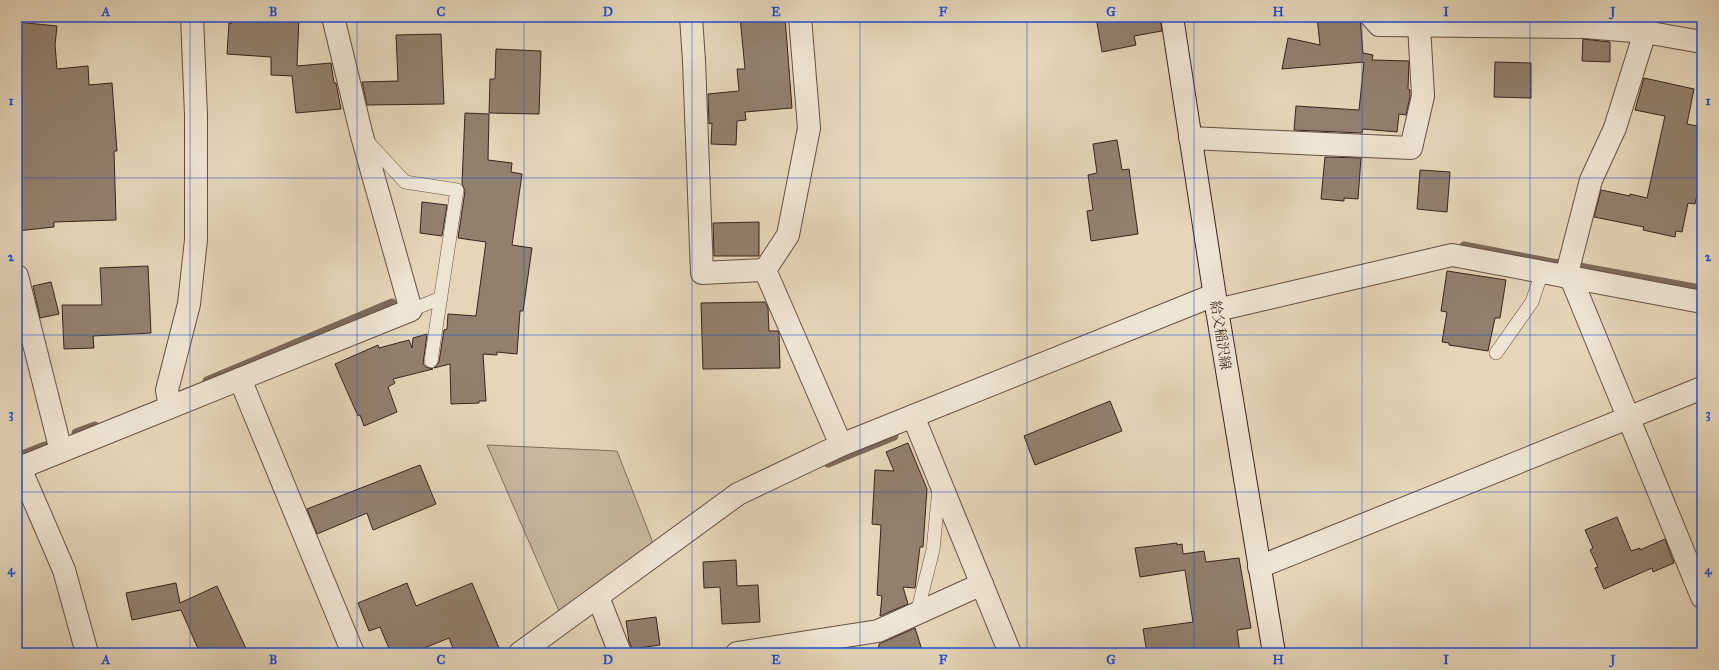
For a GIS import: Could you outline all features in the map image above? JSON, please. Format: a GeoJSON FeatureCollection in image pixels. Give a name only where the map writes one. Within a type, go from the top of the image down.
{"type":"FeatureCollection","features":[{"type":"Feature","properties":{"kind":"street"},"geometry":{"type":"LineString","coordinates":[[170,407],[167,390],[189,304],[196,240],[196,115],[192,17]]}},
{"type":"Feature","properties":{"kind":"street"},"geometry":{"type":"LineString","coordinates":[[86,653],[64,570],[18,469],[411,310],[362,136],[333,17]]}},
{"type":"Feature","properties":{"kind":"street"},"geometry":{"type":"LineString","coordinates":[[691,17],[702,273],[765,270]]}},
{"type":"Feature","properties":{"kind":"street"},"geometry":{"type":"LineString","coordinates":[[765,270],[788,235],[808,128],[800,17]]}},
{"type":"Feature","properties":{"kind":"street","name":"給父稲沢線"},"geometry":{"type":"LineString","coordinates":[[1172,17],[1216,303],[1274,653]]}},
{"type":"Feature","properties":{"kind":"street"},"geometry":{"type":"LineString","coordinates":[[1372,17],[1380,25],[1585,26],[1645,24],[1702,42]]}},
{"type":"Feature","properties":{"kind":"street"},"geometry":{"type":"LineString","coordinates":[[1645,24],[1615,128],[1592,180],[1568,278],[1702,597]]}},
{"type":"Feature","properties":{"kind":"street"},"geometry":{"type":"LineString","coordinates":[[1190,138],[1412,148],[1423,96],[1419,25]]}},
{"type":"Feature","properties":{"kind":"street"},"geometry":{"type":"LineString","coordinates":[[520,653],[738,494],[842,445],[913,416],[1216,303],[1452,255],[1702,302]]}},
{"type":"Feature","properties":{"kind":"street"},"geometry":{"type":"LineString","coordinates":[[765,270],[842,445]]}},
{"type":"Feature","properties":{"kind":"street"},"geometry":{"type":"LineString","coordinates":[[17,276],[61,451]]}},
{"type":"Feature","properties":{"kind":"street"},"geometry":{"type":"LineString","coordinates":[[240,378],[353,653]]}},
{"type":"Feature","properties":{"kind":"street"},"geometry":{"type":"LineString","coordinates":[[1259,567],[1702,388]]}},
{"type":"Feature","properties":{"kind":"street"},"geometry":{"type":"LineString","coordinates":[[913,416],[1010,653]]}},
{"type":"Feature","properties":{"kind":"street"},"geometry":{"type":"LineString","coordinates":[[737,653],[799,648],[878,631],[982,584]]}},
{"type":"Feature","properties":{"kind":"street"},"geometry":{"type":"LineString","coordinates":[[598,596],[620,653]]}},
{"type":"Feature","properties":{"kind":"lane"},"geometry":{"type":"LineString","coordinates":[[362,136],[405,182],[458,190],[431,361]]}},
{"type":"Feature","properties":{"kind":"lane"},"geometry":{"type":"LineString","coordinates":[[1496,353],[1532,302],[1542,272]]}},
{"type":"Feature","properties":{"kind":"lane"},"geometry":{"type":"LineString","coordinates":[[411,310],[441,298]]}},
{"type":"Feature","properties":{"kind":"lane"},"geometry":{"type":"LineString","coordinates":[[917,613],[933,550],[940,482]]}},
{"type":"Feature","properties":{"kind":"shaded area"},"geometry":{"type":"Polygon","coordinates":[[[487,445],[617,451],[653,543],[559,611],[487,445]]]}},
{"type":"Feature","properties":{"kind":"building"},"geometry":{"type":"Polygon","coordinates":[[[231,17],[299,17],[297,66],[331,63],[334,83],[336,83],[341,109],[296,113],[292,76],[271,75],[271,57],[227,54],[229,23],[231,24],[231,17]]]}},
{"type":"Feature","properties":{"kind":"building"},"geometry":{"type":"Polygon","coordinates":[[[740,17],[785,17],[792,108],[745,112],[746,120],[737,121],[736,145],[711,144],[712,123],[709,124],[708,94],[739,91],[737,69],[745,69],[740,17]]]}},
{"type":"Feature","properties":{"kind":"building"},"geometry":{"type":"Polygon","coordinates":[[[1096,17],[1160,17],[1162,31],[1134,36],[1136,45],[1102,52],[1096,17]]]}},
{"type":"Feature","properties":{"kind":"building"},"geometry":{"type":"Polygon","coordinates":[[[1317,17],[1360,17],[1363,53],[1373,55],[1372,60],[1409,61],[1408,89],[1410,90],[1410,97],[1406,115],[1399,114],[1397,132],[1363,129],[1362,133],[1294,130],[1296,106],[1359,110],[1364,62],[1282,69],[1288,38],[1320,45],[1317,17]]]}},
{"type":"Feature","properties":{"kind":"building"},"geometry":{"type":"Polygon","coordinates":[[[17,22],[57,26],[55,45],[57,69],[88,66],[89,85],[112,83],[117,151],[114,151],[116,220],[54,222],[54,227],[17,231],[17,22]]]}},
{"type":"Feature","properties":{"kind":"building"},"geometry":{"type":"Polygon","coordinates":[[[441,34],[444,104],[367,105],[362,82],[398,81],[396,35],[441,34]]]}},
{"type":"Feature","properties":{"kind":"building"},"geometry":{"type":"Polygon","coordinates":[[[1583,39],[1610,42],[1610,62],[1582,61],[1583,39]]]}},
{"type":"Feature","properties":{"kind":"building"},"geometry":{"type":"Polygon","coordinates":[[[496,49],[541,51],[539,114],[489,113],[490,79],[495,79],[496,49]]]}},
{"type":"Feature","properties":{"kind":"building"},"geometry":{"type":"Polygon","coordinates":[[[1495,62],[1531,63],[1531,98],[1494,97],[1495,62]]]}},
{"type":"Feature","properties":{"kind":"building"},"geometry":{"type":"Polygon","coordinates":[[[1644,78],[1694,89],[1687,124],[1702,127],[1702,173],[1695,204],[1688,203],[1682,232],[1676,231],[1675,237],[1643,230],[1644,227],[1594,217],[1601,190],[1647,198],[1665,116],[1635,110],[1644,78]]]}},
{"type":"Feature","properties":{"kind":"building"},"geometry":{"type":"Polygon","coordinates":[[[465,113],[489,114],[488,160],[512,163],[511,172],[522,174],[512,245],[532,248],[523,311],[520,311],[517,354],[497,352],[497,355],[483,354],[486,401],[479,401],[479,403],[451,404],[450,364],[434,368],[439,362],[444,330],[447,329],[448,314],[476,316],[486,242],[458,238],[465,191],[462,184],[465,113]]]}},
{"type":"Feature","properties":{"kind":"building"},"geometry":{"type":"Polygon","coordinates":[[[1117,140],[1122,170],[1129,169],[1138,234],[1091,241],[1087,211],[1093,210],[1088,175],[1097,173],[1093,144],[1117,140]]]}},
{"type":"Feature","properties":{"kind":"building"},"geometry":{"type":"Polygon","coordinates":[[[1325,157],[1361,158],[1358,199],[1344,198],[1344,201],[1321,199],[1325,157]]]}},
{"type":"Feature","properties":{"kind":"building"},"geometry":{"type":"Polygon","coordinates":[[[1420,170],[1450,172],[1447,212],[1417,209],[1420,170]]]}},
{"type":"Feature","properties":{"kind":"building"},"geometry":{"type":"Polygon","coordinates":[[[422,202],[447,205],[442,236],[420,233],[422,202]]]}},
{"type":"Feature","properties":{"kind":"building"},"geometry":{"type":"Polygon","coordinates":[[[759,222],[759,256],[714,256],[713,223],[759,222]]]}},
{"type":"Feature","properties":{"kind":"building"},"geometry":{"type":"Polygon","coordinates":[[[148,266],[151,333],[93,336],[94,348],[64,349],[62,305],[102,305],[100,268],[148,266]]]}},
{"type":"Feature","properties":{"kind":"building"},"geometry":{"type":"Polygon","coordinates":[[[1447,271],[1506,280],[1500,318],[1495,318],[1488,351],[1449,345],[1449,343],[1442,342],[1447,312],[1441,311],[1447,271]]]}},
{"type":"Feature","properties":{"kind":"building"},"geometry":{"type":"Polygon","coordinates":[[[51,282],[59,314],[40,318],[33,286],[51,282]]]}},
{"type":"Feature","properties":{"kind":"building"},"geometry":{"type":"Polygon","coordinates":[[[765,302],[768,308],[769,331],[778,331],[779,333],[780,368],[703,369],[701,303],[765,302]]]}},
{"type":"Feature","properties":{"kind":"building"},"geometry":{"type":"Polygon","coordinates":[[[427,334],[423,364],[426,367],[433,369],[393,379],[395,383],[388,387],[397,412],[364,426],[335,364],[378,345],[379,348],[409,340],[412,348],[413,338],[427,334]]]}},
{"type":"Feature","properties":{"kind":"building"},"geometry":{"type":"Polygon","coordinates":[[[1110,401],[1122,431],[1035,465],[1024,436],[1110,401]]]}},
{"type":"Feature","properties":{"kind":"building"},"geometry":{"type":"Polygon","coordinates":[[[908,443],[927,489],[923,547],[920,547],[915,588],[903,587],[908,604],[880,616],[882,596],[877,595],[881,525],[872,524],[875,470],[894,471],[886,452],[908,443]]]}},
{"type":"Feature","properties":{"kind":"building"},"geometry":{"type":"Polygon","coordinates":[[[420,465],[436,504],[373,530],[367,513],[317,534],[307,509],[420,465]]]}},
{"type":"Feature","properties":{"kind":"building"},"geometry":{"type":"Polygon","coordinates":[[[1617,517],[1631,551],[1640,548],[1640,550],[1665,539],[1674,563],[1653,572],[1652,568],[1604,589],[1595,568],[1598,567],[1590,550],[1593,548],[1585,530],[1617,517]]]}},
{"type":"Feature","properties":{"kind":"building"},"geometry":{"type":"Polygon","coordinates":[[[1177,543],[1177,545],[1182,544],[1183,554],[1204,551],[1206,562],[1239,558],[1251,628],[1237,630],[1240,653],[1147,653],[1143,629],[1193,622],[1185,570],[1140,577],[1135,548],[1177,543]]]}},
{"type":"Feature","properties":{"kind":"building"},"geometry":{"type":"Polygon","coordinates":[[[736,560],[737,586],[758,585],[760,622],[722,624],[720,587],[704,588],[703,562],[736,560]]]}},
{"type":"Feature","properties":{"kind":"building"},"geometry":{"type":"Polygon","coordinates":[[[176,583],[180,603],[217,586],[248,653],[200,653],[181,610],[132,620],[126,593],[176,583]]]}},
{"type":"Feature","properties":{"kind":"building"},"geometry":{"type":"Polygon","coordinates":[[[407,583],[416,606],[472,583],[499,648],[486,653],[455,653],[449,638],[412,653],[391,653],[380,627],[369,631],[358,603],[407,583]]]}},
{"type":"Feature","properties":{"kind":"building"},"geometry":{"type":"Polygon","coordinates":[[[656,617],[660,645],[632,649],[629,641],[626,621],[656,617]]]}},
{"type":"Feature","properties":{"kind":"building"},"geometry":{"type":"Polygon","coordinates":[[[915,628],[923,653],[878,653],[879,644],[915,628]]]}},
{"type":"Feature","properties":{"kind":"waterway"},"geometry":{"type":"LineString","coordinates":[[1464,246],[1558,264]]}},
{"type":"Feature","properties":{"kind":"waterway"},"geometry":{"type":"LineString","coordinates":[[1579,267],[1700,289],[1702,283]]}},
{"type":"Feature","properties":{"kind":"waterway"},"geometry":{"type":"LineString","coordinates":[[207,381],[392,303]]}},
{"type":"Feature","properties":{"kind":"waterway"},"geometry":{"type":"LineString","coordinates":[[76,433],[95,426]]}},
{"type":"Feature","properties":{"kind":"waterway"},"geometry":{"type":"LineString","coordinates":[[828,463],[894,436]]}},
{"type":"Feature","properties":{"kind":"waterway"},"geometry":{"type":"LineString","coordinates":[[17,457],[45,446]]}}]}
